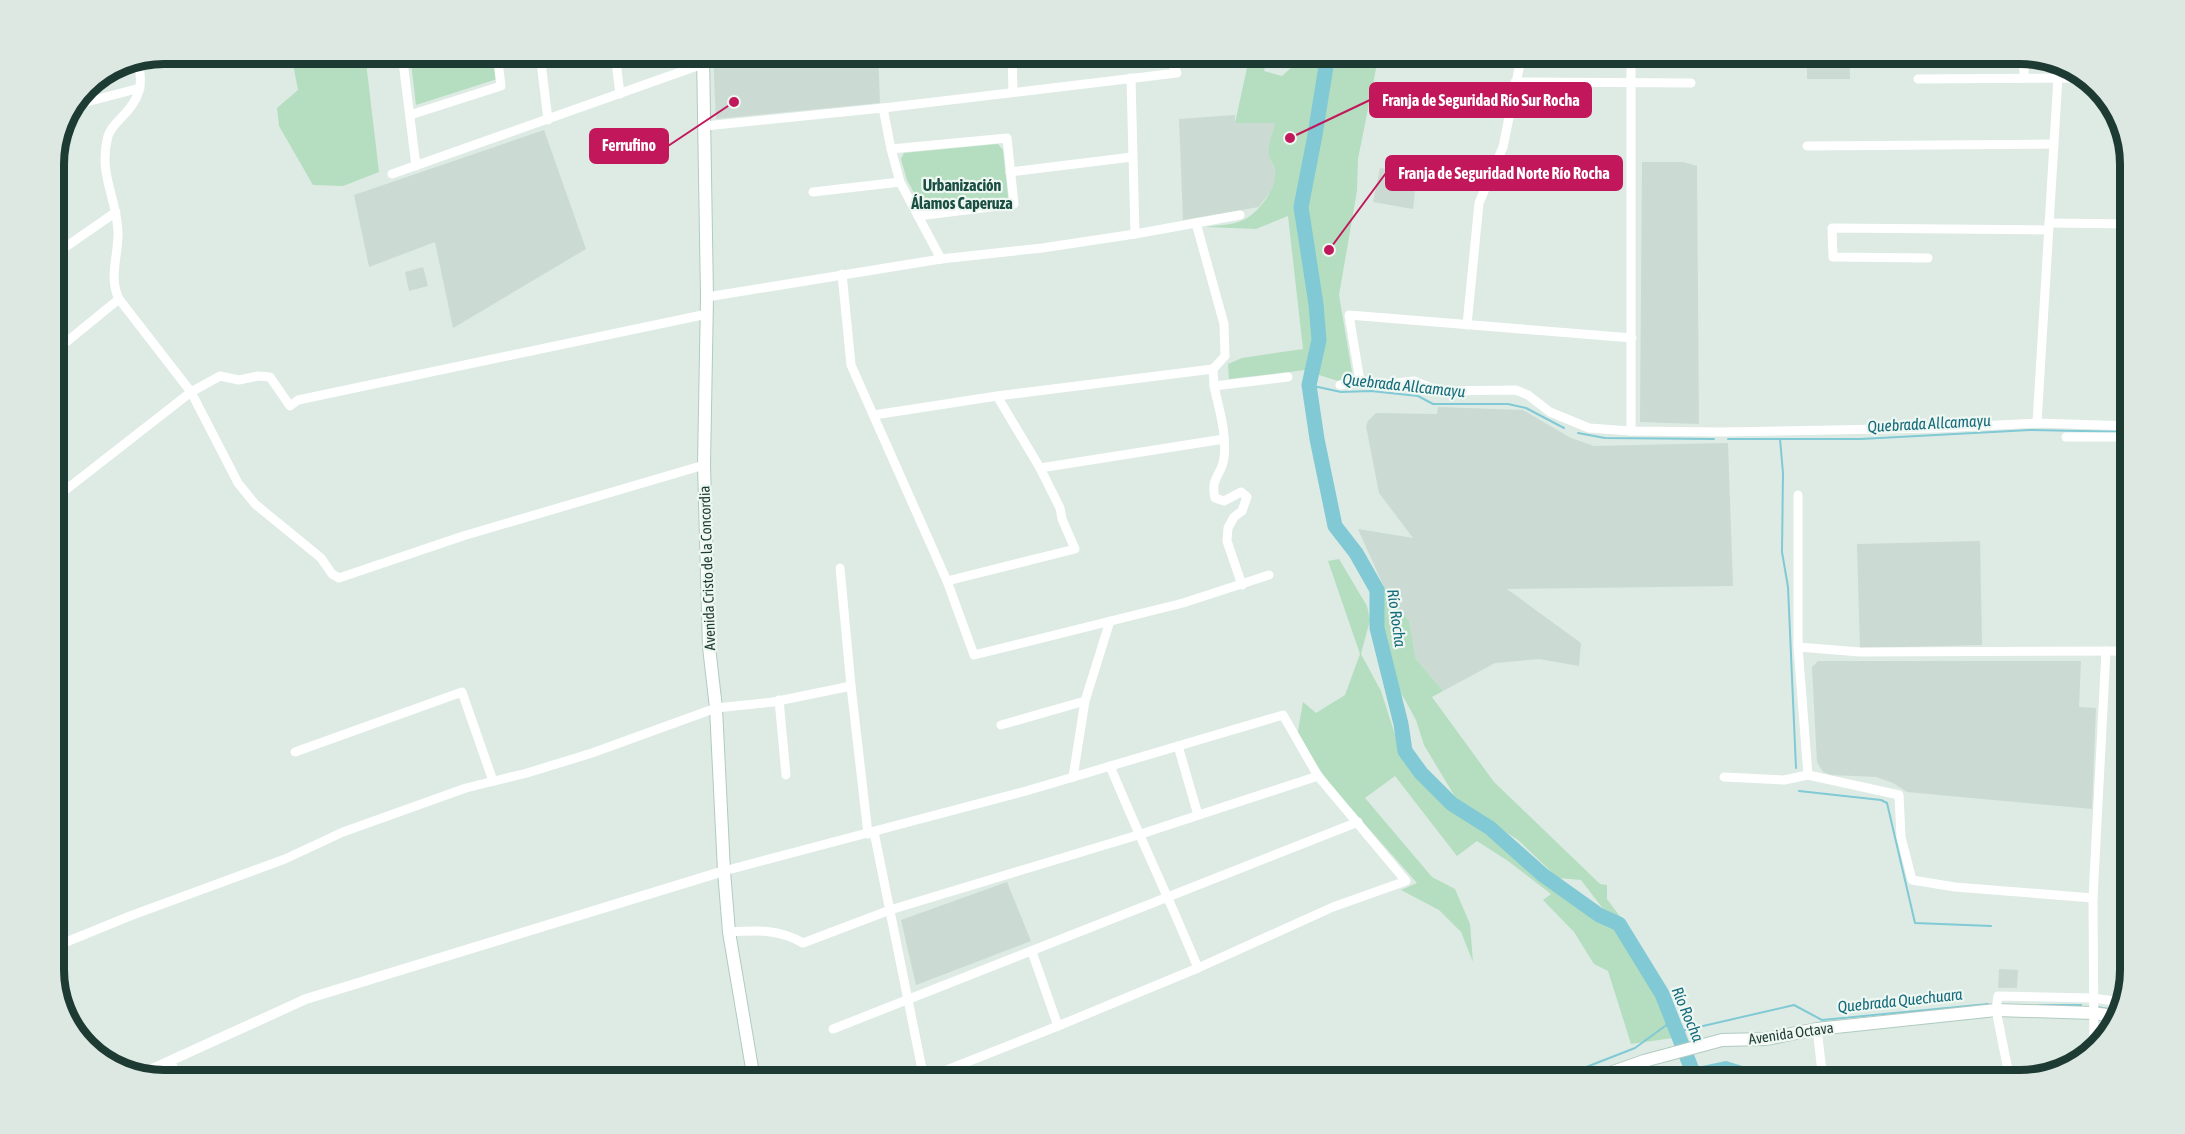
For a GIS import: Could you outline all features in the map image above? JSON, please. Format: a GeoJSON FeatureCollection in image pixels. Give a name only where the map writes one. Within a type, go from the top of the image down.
{"type":"FeatureCollection","features":[{"type":"Feature","properties":{"kind":"main road","name":"Avenida Cristo de la Concordia"},"geometry":{"type":"LineString","coordinates":[[703,64],[707,297],[704,465],[709,647],[716,708],[729,932],[752,1070]]}},
{"type":"Feature","properties":{"kind":"main road","name":"Avenida Octava"},"geometry":{"type":"LineString","coordinates":[[1618,1070],[1722,1040],[1766,1039],[1817,1029],[1996,1010],[2109,1016]]}},
{"type":"Feature","properties":{"kind":"street"},"geometry":{"type":"LineString","coordinates":[[403,64],[416,166]]}},
{"type":"Feature","properties":{"kind":"street"},"geometry":{"type":"LineString","coordinates":[[410,115],[501,86],[498,64]]}},
{"type":"Feature","properties":{"kind":"street"},"geometry":{"type":"LineString","coordinates":[[541,64],[548,120]]}},
{"type":"Feature","properties":{"kind":"street"},"geometry":{"type":"LineString","coordinates":[[616,64],[620,94]]}},
{"type":"Feature","properties":{"kind":"street"},"geometry":{"type":"LineString","coordinates":[[392,174],[620,94],[691,64]]}},
{"type":"Feature","properties":{"kind":"street"},"geometry":{"type":"LineString","coordinates":[[1012,64],[1013,92]]}},
{"type":"Feature","properties":{"kind":"street"},"geometry":{"type":"LineString","coordinates":[[705,126],[883,108],[1177,73],[1172,64]]}},
{"type":"Feature","properties":{"kind":"street"},"geometry":{"type":"LineString","coordinates":[[1467,325],[1479,203],[1503,147],[1520,64]]}},
{"type":"Feature","properties":{"kind":"street"},"geometry":{"type":"LineString","coordinates":[[1631,64],[1631,431]]}},
{"type":"Feature","properties":{"kind":"street"},"geometry":{"type":"LineString","coordinates":[[2024,64],[2024,78]]}},
{"type":"Feature","properties":{"kind":"street"},"geometry":{"type":"LineString","coordinates":[[138,68],[140,88],[136,102],[108,133],[103,162],[116,212],[118,233],[113,278],[114,290],[191,392],[238,483],[255,504],[321,558],[332,574],[339,578],[463,537],[704,465]]}},
{"type":"Feature","properties":{"kind":"street"},"geometry":{"type":"LineString","coordinates":[[2037,423],[2058,77]]}},
{"type":"Feature","properties":{"kind":"street"},"geometry":{"type":"LineString","coordinates":[[1918,79],[2069,77]]}},
{"type":"Feature","properties":{"kind":"street"},"geometry":{"type":"LineString","coordinates":[[1131,78],[1135,234]]}},
{"type":"Feature","properties":{"kind":"street"},"geometry":{"type":"LineString","coordinates":[[1515,82],[1691,83]]}},
{"type":"Feature","properties":{"kind":"street"},"geometry":{"type":"LineString","coordinates":[[87,102],[140,88]]}},
{"type":"Feature","properties":{"kind":"street"},"geometry":{"type":"LineString","coordinates":[[883,108],[900,182],[941,259]]}},
{"type":"Feature","properties":{"kind":"street"},"geometry":{"type":"LineString","coordinates":[[891,150],[1006,138],[1014,204],[918,216]]}},
{"type":"Feature","properties":{"kind":"street"},"geometry":{"type":"LineString","coordinates":[[1807,146],[2054,144]]}},
{"type":"Feature","properties":{"kind":"street"},"geometry":{"type":"LineString","coordinates":[[1010,172],[1132,157]]}},
{"type":"Feature","properties":{"kind":"street"},"geometry":{"type":"LineString","coordinates":[[813,192],[900,182]]}},
{"type":"Feature","properties":{"kind":"street"},"geometry":{"type":"LineString","coordinates":[[65,247],[116,212]]}},
{"type":"Feature","properties":{"kind":"street"},"geometry":{"type":"LineString","coordinates":[[707,297],[941,259],[1042,248],[1135,234],[1240,215]]}},
{"type":"Feature","properties":{"kind":"street"},"geometry":{"type":"LineString","coordinates":[[874,415],[997,396],[1214,369],[1225,356],[1224,324],[1196,223]]}},
{"type":"Feature","properties":{"kind":"street"},"geometry":{"type":"LineString","coordinates":[[1928,258],[1833,257],[1832,228],[2120,224]]}},
{"type":"Feature","properties":{"kind":"street"},"geometry":{"type":"LineString","coordinates":[[842,274],[852,365],[947,581],[974,655],[1183,603],[1269,574]]}},
{"type":"Feature","properties":{"kind":"street"},"geometry":{"type":"LineString","coordinates":[[65,343],[119,299]]}},
{"type":"Feature","properties":{"kind":"street"},"geometry":{"type":"LineString","coordinates":[[65,491],[191,392],[220,376],[239,380],[258,376],[270,377],[290,406],[298,400],[707,314]]}},
{"type":"Feature","properties":{"kind":"street"},"geometry":{"type":"LineString","coordinates":[[1360,381],[1349,315],[1632,338]]}},
{"type":"Feature","properties":{"kind":"street"},"geometry":{"type":"LineString","coordinates":[[1214,369],[1224,438],[1224,460],[1212,485],[1215,498],[1224,501],[1241,492],[1247,497],[1242,511],[1234,517],[1228,528],[1227,541],[1242,585]]}},
{"type":"Feature","properties":{"kind":"street"},"geometry":{"type":"LineString","coordinates":[[1215,386],[1288,377]]}},
{"type":"Feature","properties":{"kind":"street"},"geometry":{"type":"LineString","coordinates":[[1340,385],[1360,381],[1387,384],[1414,381],[1439,391],[1516,390],[1550,412],[1589,428],[1631,431],[1721,432],[1926,428],[2037,423],[2120,426]]}},
{"type":"Feature","properties":{"kind":"street"},"geometry":{"type":"LineString","coordinates":[[947,581],[1075,549],[1062,519],[1060,507],[1040,468],[997,396]]}},
{"type":"Feature","properties":{"kind":"street"},"geometry":{"type":"LineString","coordinates":[[2066,437],[2120,437]]}},
{"type":"Feature","properties":{"kind":"street"},"geometry":{"type":"LineString","coordinates":[[1040,468],[1224,438]]}},
{"type":"Feature","properties":{"kind":"street"},"geometry":{"type":"LineString","coordinates":[[1798,495],[1798,647],[1808,775]]}},
{"type":"Feature","properties":{"kind":"street"},"geometry":{"type":"LineString","coordinates":[[840,568],[851,686],[871,833],[890,910],[922,1070]]}},
{"type":"Feature","properties":{"kind":"street"},"geometry":{"type":"LineString","coordinates":[[1073,777],[1085,701],[1110,621]]}},
{"type":"Feature","properties":{"kind":"street"},"geometry":{"type":"LineString","coordinates":[[1798,647],[1860,652],[2120,651]]}},
{"type":"Feature","properties":{"kind":"street"},"geometry":{"type":"LineString","coordinates":[[2094,1037],[2093,897],[2106,651]]}},
{"type":"Feature","properties":{"kind":"street"},"geometry":{"type":"LineString","coordinates":[[65,943],[285,859],[343,832],[466,788],[527,773],[592,753],[716,708],[779,700],[851,686]]}},
{"type":"Feature","properties":{"kind":"street"},"geometry":{"type":"LineString","coordinates":[[295,752],[462,692],[493,781]]}},
{"type":"Feature","properties":{"kind":"street"},"geometry":{"type":"LineString","coordinates":[[779,700],[786,775]]}},
{"type":"Feature","properties":{"kind":"street"},"geometry":{"type":"LineString","coordinates":[[1001,725],[1085,701]]}},
{"type":"Feature","properties":{"kind":"street"},"geometry":{"type":"LineString","coordinates":[[152,1069],[306,999],[724,872],[1073,777],[1283,715],[1318,776],[1359,822],[1406,881],[1333,907],[1198,968],[947,1070]]}},
{"type":"Feature","properties":{"kind":"street"},"geometry":{"type":"LineString","coordinates":[[1178,746],[1198,815]]}},
{"type":"Feature","properties":{"kind":"street"},"geometry":{"type":"LineString","coordinates":[[1110,766],[1198,968]]}},
{"type":"Feature","properties":{"kind":"street"},"geometry":{"type":"LineString","coordinates":[[1724,777],[1784,780],[1808,775],[1899,795],[1901,837],[1912,880],[1955,887],[2093,897]]}},
{"type":"Feature","properties":{"kind":"street"},"geometry":{"type":"LineString","coordinates":[[729,932],[757,930],[788,934],[803,943],[890,910],[1318,776]]}},
{"type":"Feature","properties":{"kind":"street"},"geometry":{"type":"LineString","coordinates":[[833,1029],[1359,822]]}},
{"type":"Feature","properties":{"kind":"street"},"geometry":{"type":"LineString","coordinates":[[1032,952],[1058,1026]]}},
{"type":"Feature","properties":{"kind":"street"},"geometry":{"type":"LineString","coordinates":[[2008,1070],[1996,1010],[1998,996],[2092,998],[2115,1001]]}},
{"type":"Feature","properties":{"kind":"street"},"geometry":{"type":"LineString","coordinates":[[1817,1029],[1821,1070]]}},
{"type":"Feature","properties":{"kind":"street"},"geometry":{"type":"LineString","coordinates":[[170,1061],[175,1070]]}},
{"type":"Feature","properties":{"kind":"shaded area"},"geometry":{"type":"Polygon","coordinates":[[[713,64],[878,64],[880,103],[716,119],[713,64]]]}},
{"type":"Feature","properties":{"kind":"shaded area"},"geometry":{"type":"Polygon","coordinates":[[[1807,64],[1849,64],[1850,79],[1807,79],[1807,64]]]}},
{"type":"Feature","properties":{"kind":"shaded area"},"geometry":{"type":"Polygon","coordinates":[[[1235,115],[1235,123],[1275,123],[1269,146],[1269,155],[1275,171],[1271,191],[1259,207],[1183,220],[1179,119],[1235,115]]]}},
{"type":"Feature","properties":{"kind":"shaded area"},"geometry":{"type":"Polygon","coordinates":[[[544,130],[586,249],[453,328],[435,242],[369,267],[354,195],[544,130]]]}},
{"type":"Feature","properties":{"kind":"shaded area"},"geometry":{"type":"Polygon","coordinates":[[[1642,162],[1683,162],[1697,166],[1699,424],[1640,422],[1642,162]]]}},
{"type":"Feature","properties":{"kind":"shaded area"},"geometry":{"type":"Polygon","coordinates":[[[1380,168],[1417,173],[1413,209],[1373,202],[1380,168]]]}},
{"type":"Feature","properties":{"kind":"shaded area"},"geometry":{"type":"Polygon","coordinates":[[[423,267],[428,286],[409,291],[405,272],[423,267]]]}},
{"type":"Feature","properties":{"kind":"shaded area"},"geometry":{"type":"Polygon","coordinates":[[[1438,407],[1523,410],[1571,438],[1594,446],[1728,443],[1733,586],[1507,589],[1581,643],[1579,666],[1539,659],[1495,663],[1443,691],[1416,659],[1409,621],[1383,585],[1358,529],[1413,538],[1379,493],[1366,426],[1376,413],[1437,414],[1438,407]]]}},
{"type":"Feature","properties":{"kind":"shaded area"},"geometry":{"type":"Polygon","coordinates":[[[1980,541],[1982,645],[1860,648],[1857,544],[1980,541]]]}},
{"type":"Feature","properties":{"kind":"shaded area"},"geometry":{"type":"Polygon","coordinates":[[[1818,661],[2081,661],[2079,707],[2096,708],[2092,809],[1907,792],[1893,783],[1876,777],[1831,775],[1823,772],[1817,762],[1812,667],[1818,661]]]}},
{"type":"Feature","properties":{"kind":"shaded area"},"geometry":{"type":"Polygon","coordinates":[[[1007,882],[1031,941],[916,985],[901,920],[1007,882]]]}},
{"type":"Feature","properties":{"kind":"shaded area"},"geometry":{"type":"Polygon","coordinates":[[[1999,969],[2018,970],[2017,988],[1998,988],[1999,969]]]}},
{"type":"Feature","properties":{"kind":"green space"},"geometry":{"type":"Polygon","coordinates":[[[293,64],[366,64],[379,172],[343,186],[313,185],[279,126],[277,108],[298,90],[293,64]]]}},
{"type":"Feature","properties":{"kind":"green space"},"geometry":{"type":"Polygon","coordinates":[[[411,64],[495,64],[497,79],[416,105],[411,64]]]}},
{"type":"Feature","properties":{"kind":"green space"},"geometry":{"type":"Polygon","coordinates":[[[1248,64],[1266,64],[1264,71],[1282,76],[1295,64],[1320,64],[1296,208],[1312,320],[1313,341],[1305,370],[1229,379],[1228,364],[1242,358],[1303,349],[1288,216],[1256,229],[1206,227],[1233,223],[1247,218],[1262,204],[1275,178],[1269,143],[1275,123],[1235,123],[1248,64]]]}},
{"type":"Feature","properties":{"kind":"green space"},"geometry":{"type":"Polygon","coordinates":[[[1331,64],[1377,64],[1358,159],[1357,191],[1339,295],[1353,378],[1338,381],[1316,374],[1323,337],[1305,205],[1331,64]]]}},
{"type":"Feature","properties":{"kind":"green space"},"geometry":{"type":"Polygon","coordinates":[[[998,144],[1003,150],[1008,197],[1003,202],[923,209],[907,180],[901,159],[904,153],[998,144]]]}},
{"type":"Feature","properties":{"kind":"green space"},"geometry":{"type":"Polygon","coordinates":[[[1339,559],[1367,606],[1370,620],[1361,654],[1381,691],[1400,750],[1415,776],[1448,808],[1486,834],[1558,894],[1617,930],[1657,998],[1673,1038],[1631,1044],[1608,971],[1594,964],[1574,932],[1543,900],[1551,894],[1477,841],[1457,856],[1395,776],[1365,798],[1432,877],[1455,889],[1470,924],[1473,962],[1461,932],[1439,910],[1401,890],[1417,883],[1332,787],[1297,737],[1303,702],[1316,713],[1345,695],[1360,654],[1328,561],[1339,559]]]}},
{"type":"Feature","properties":{"kind":"green space"},"geometry":{"type":"Polygon","coordinates":[[[1383,585],[1409,621],[1416,659],[1443,691],[1432,697],[1494,782],[1600,884],[1607,885],[1607,899],[1621,918],[1604,910],[1581,880],[1558,878],[1518,840],[1457,800],[1424,745],[1416,720],[1400,691],[1384,630],[1383,585]]]}},
{"type":"Feature","properties":{"kind":"water"},"geometry":{"type":"Polygon","coordinates":[[[1726,1061],[1751,1070],[1683,1070],[1726,1061]]]}},
{"type":"Feature","properties":{"kind":"waterway","name":"Río Rocha"},"geometry":{"type":"LineString","coordinates":[[1326,64],[1301,207],[1316,304],[1319,340],[1309,385],[1317,439],[1335,526],[1356,553],[1377,590],[1377,628],[1401,724],[1405,751],[1421,773],[1452,804],[1490,828],[1543,875],[1599,915],[1619,924],[1662,994],[1692,1070]]}},
{"type":"Feature","properties":{"kind":"waterway","name":"Quebrada Allcamayu"},"geometry":{"type":"LineString","coordinates":[[1309,385],[1341,392],[1371,391],[1418,396],[1433,404],[1508,404],[1526,408],[1564,428]]}},
{"type":"Feature","properties":{"kind":"waterway","name":"Quebrada Allcamayu"},"geometry":{"type":"LineString","coordinates":[[1728,439],[1861,439],[2030,430],[2120,432]]}},
{"type":"Feature","properties":{"kind":"waterway","name":"Quebrada Allcamayu"},"geometry":{"type":"LineString","coordinates":[[1578,433],[1605,438],[1714,439]]}},
{"type":"Feature","properties":{"kind":"waterway"},"geometry":{"type":"LineString","coordinates":[[1780,439],[1783,473],[1782,552],[1788,587],[1796,768]]}},
{"type":"Feature","properties":{"kind":"waterway"},"geometry":{"type":"LineString","coordinates":[[1799,791],[1881,800],[1887,803],[1915,923],[1991,926]]}},
{"type":"Feature","properties":{"kind":"waterway","name":"Quebrada Quechuara"},"geometry":{"type":"LineString","coordinates":[[1677,1032],[1794,1005],[1822,1020],[1988,1004]]}},
{"type":"Feature","properties":{"kind":"waterway","name":"Quebrada Quechuara"},"geometry":{"type":"LineString","coordinates":[[2039,1005],[2081,1005]]}},
{"type":"Feature","properties":{"kind":"waterway","name":"Quebrada Quechuara"},"geometry":{"type":"LineString","coordinates":[[2097,1007],[2111,1009]]}},
{"type":"Feature","properties":{"kind":"waterway"},"geometry":{"type":"LineString","coordinates":[[1579,1070],[1635,1048],[1672,1021]]}},
{"type":"Feature","properties":{"kind":"place","name":"Ferrufino"},"geometry":{"type":"Point","coordinates":[734,102]}},
{"type":"Feature","properties":{"kind":"place","name":"Franja de Seguridad Río Sur Rocha"},"geometry":{"type":"Point","coordinates":[1290,138]}},
{"type":"Feature","properties":{"kind":"place","name":"Franja de Seguridad Norte Río Rocha"},"geometry":{"type":"Point","coordinates":[1329,250]}},
{"type":"Feature","properties":{"kind":"district","name":"Urbanización Álamos Caperuza"},"geometry":{"type":"Point","coordinates":[962,194]}}]}
